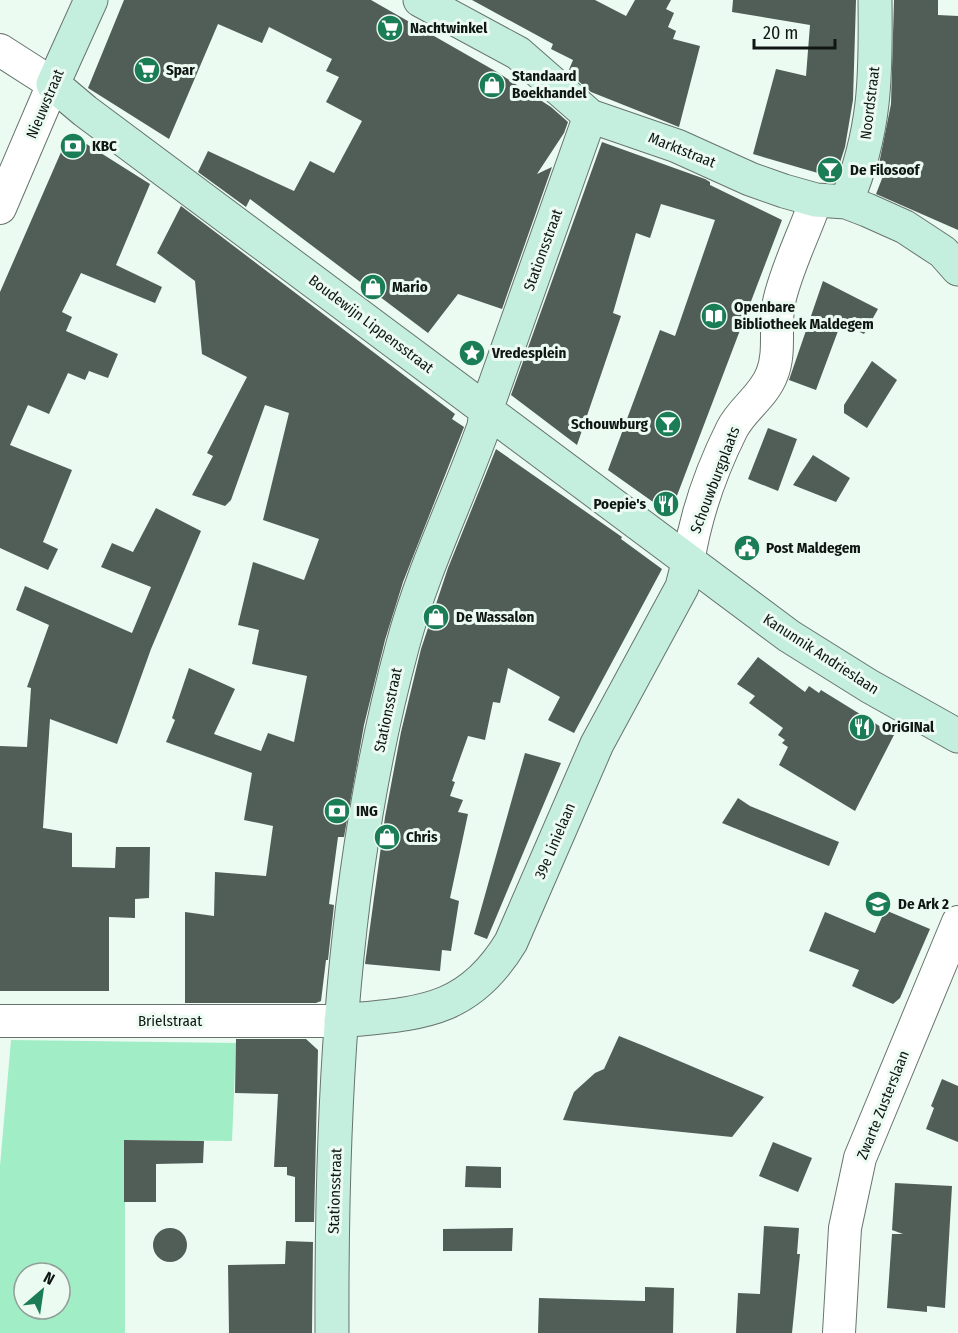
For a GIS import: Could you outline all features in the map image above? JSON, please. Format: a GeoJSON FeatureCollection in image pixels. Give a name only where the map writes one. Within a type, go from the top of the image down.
{"type":"FeatureCollection","features":[{"type":"Feature","properties":{"kind":"street","name":"Nieuwstraat"},"geometry":{"type":"LineString","coordinates":[[0,208],[91,0]]}},
{"type":"Feature","properties":{"kind":"street","name":"Marktstraat"},"geometry":{"type":"LineString","coordinates":[[420,0],[518,53],[590,116],[677,146],[750,179],[831,201],[905,227],[943,252],[958,269]]}},
{"type":"Feature","properties":{"kind":"street","name":"Noordstraat"},"geometry":{"type":"LineString","coordinates":[[831,201],[867,138],[876,84],[875,0]]}},
{"type":"Feature","properties":{"kind":"street"},"geometry":{"type":"LineString","coordinates":[[0,50],[53,84]]}},
{"type":"Feature","properties":{"kind":"street","name":"Boudewijn Lippensstraat"},"geometry":{"type":"LineString","coordinates":[[53,84],[167,173],[688,563]]}},
{"type":"Feature","properties":{"kind":"street","name":"Stationsstraat"},"geometry":{"type":"LineString","coordinates":[[332,1333],[342,990],[353,893],[383,732],[403,643],[428,568],[484,426],[486,410],[590,116]]}},
{"type":"Feature","properties":{"kind":"street","name":"Schouwburgplaats"},"geometry":{"type":"LineString","coordinates":[[688,563],[694,526],[733,428],[765,388],[772,375],[776,361],[776,319],[780,299],[831,201]]}},
{"type":"Feature","properties":{"kind":"street","name":"Kanunnik Andrieslaan"},"geometry":{"type":"LineString","coordinates":[[688,563],[799,642],[869,686],[958,736]]}},
{"type":"Feature","properties":{"kind":"street","name":"39e Linielaan"},"geometry":{"type":"LineString","coordinates":[[341,1021],[418,1012],[448,1004],[476,985],[492,970],[511,942],[597,744],[682,587],[688,563]]}},
{"type":"Feature","properties":{"kind":"street","name":"Zwarte Zusterslaan"},"geometry":{"type":"LineString","coordinates":[[839,1333],[845,1228],[860,1158],[958,922]]}},
{"type":"Feature","properties":{"kind":"street","name":"Brielstraat"},"geometry":{"type":"LineString","coordinates":[[0,1021],[341,1021]]}},
{"type":"Feature","properties":{"kind":"green space"},"geometry":{"type":"Polygon","coordinates":[[[11,1040],[236,1043],[232,1141],[125,1140],[125,1333],[0,1333],[0,1166],[11,1040]]]}},
{"type":"Feature","properties":{"kind":"building"},"geometry":{"type":"Polygon","coordinates":[[[124,0],[371,0],[497,72],[551,107],[568,122],[564,133],[537,174],[552,167],[502,309],[458,294],[428,333],[250,199],[246,207],[198,172],[208,151],[294,191],[310,161],[334,173],[362,121],[326,102],[339,77],[326,71],[332,59],[269,27],[262,43],[218,24],[169,139],[88,88],[124,0]]]}},
{"type":"Feature","properties":{"kind":"building"},"geometry":{"type":"Polygon","coordinates":[[[472,0],[595,0],[626,16],[635,0],[671,0],[666,9],[674,13],[668,27],[676,31],[673,39],[700,46],[679,127],[591,92],[568,72],[573,60],[551,49],[553,44],[472,0]]]}},
{"type":"Feature","properties":{"kind":"building"},"geometry":{"type":"Polygon","coordinates":[[[733,0],[856,0],[853,100],[845,147],[835,178],[753,154],[776,69],[806,76],[810,25],[732,12],[733,0]]]}},
{"type":"Feature","properties":{"kind":"building"},"geometry":{"type":"Polygon","coordinates":[[[894,0],[938,0],[938,15],[958,16],[958,230],[876,194],[885,171],[878,169],[891,104],[894,0]]]}},
{"type":"Feature","properties":{"kind":"building"},"geometry":{"type":"Polygon","coordinates":[[[77,138],[150,184],[116,265],[162,287],[155,303],[81,273],[62,312],[72,317],[66,331],[118,354],[108,378],[89,371],[85,380],[68,373],[49,414],[28,405],[10,445],[72,470],[43,542],[58,549],[48,570],[0,548],[0,292],[65,143],[73,145],[77,138]]]}},
{"type":"Feature","properties":{"kind":"building"},"geometry":{"type":"Polygon","coordinates":[[[602,142],[705,179],[710,182],[710,185],[782,220],[670,514],[608,470],[660,330],[675,336],[715,220],[661,204],[650,238],[636,233],[613,313],[621,316],[577,445],[511,395],[602,142]]]}},
{"type":"Feature","properties":{"kind":"building"},"geometry":{"type":"Polygon","coordinates":[[[181,206],[455,414],[452,419],[464,427],[403,582],[385,640],[364,725],[344,837],[338,837],[329,904],[334,905],[328,960],[326,960],[321,1001],[316,1003],[185,1003],[185,912],[214,916],[215,872],[266,876],[273,826],[244,820],[252,773],[166,742],[175,720],[172,718],[189,668],[235,689],[214,734],[261,751],[268,733],[294,742],[307,676],[252,664],[259,630],[238,625],[253,562],[304,580],[319,539],[263,520],[289,413],[265,405],[231,500],[225,506],[192,495],[213,456],[207,453],[247,377],[202,354],[195,281],[157,253],[181,206]]]}},
{"type":"Feature","properties":{"kind":"building"},"geometry":{"type":"Polygon","coordinates":[[[823,281],[878,309],[864,334],[841,323],[816,390],[789,380],[823,281]]]}},
{"type":"Feature","properties":{"kind":"building"},"geometry":{"type":"Polygon","coordinates":[[[872,361],[897,380],[867,428],[844,413],[844,405],[872,361]]]}},
{"type":"Feature","properties":{"kind":"building"},"geometry":{"type":"Polygon","coordinates":[[[768,428],[797,439],[778,491],[748,479],[768,428]]]}},
{"type":"Feature","properties":{"kind":"building"},"geometry":{"type":"Polygon","coordinates":[[[496,449],[622,537],[621,539],[662,569],[574,733],[548,720],[560,697],[508,668],[500,703],[493,702],[485,740],[468,736],[452,781],[455,782],[450,796],[463,800],[458,812],[468,814],[450,898],[459,901],[451,951],[442,950],[440,971],[365,964],[385,817],[401,732],[421,649],[448,568],[496,449]]]}},
{"type":"Feature","properties":{"kind":"building"},"geometry":{"type":"Polygon","coordinates":[[[813,455],[850,478],[836,502],[793,485],[813,455]]]}},
{"type":"Feature","properties":{"kind":"building"},"geometry":{"type":"Polygon","coordinates":[[[156,508],[201,531],[151,649],[117,744],[50,719],[43,828],[72,833],[72,867],[115,868],[116,847],[150,847],[149,898],[135,899],[135,918],[109,917],[109,991],[0,991],[0,746],[27,747],[31,688],[27,687],[49,625],[16,610],[25,586],[132,633],[151,587],[101,567],[112,543],[133,552],[156,508]]]}},
{"type":"Feature","properties":{"kind":"building"},"geometry":{"type":"Polygon","coordinates":[[[758,657],[805,692],[809,686],[819,693],[821,690],[894,735],[855,811],[779,765],[788,747],[782,743],[785,740],[778,735],[783,728],[749,703],[755,696],[737,684],[758,657]]]}},
{"type":"Feature","properties":{"kind":"building"},"geometry":{"type":"Polygon","coordinates":[[[525,753],[561,763],[487,939],[474,934],[525,753]]]}},
{"type":"Feature","properties":{"kind":"building"},"geometry":{"type":"Polygon","coordinates":[[[738,798],[750,806],[839,842],[829,866],[722,823],[738,798]]]}},
{"type":"Feature","properties":{"kind":"building"},"geometry":{"type":"Polygon","coordinates":[[[885,910],[930,929],[900,998],[893,1004],[852,986],[859,970],[809,951],[825,912],[875,933],[885,910]]]}},
{"type":"Feature","properties":{"kind":"building"},"geometry":{"type":"Polygon","coordinates":[[[619,1036],[764,1097],[732,1137],[563,1120],[574,1092],[595,1073],[604,1069],[619,1036]]]}},
{"type":"Feature","properties":{"kind":"building"},"geometry":{"type":"Polygon","coordinates":[[[236,1039],[306,1039],[318,1050],[314,1222],[295,1222],[295,1177],[287,1175],[287,1167],[274,1167],[278,1094],[235,1093],[236,1039]]]}},
{"type":"Feature","properties":{"kind":"building"},"geometry":{"type":"Polygon","coordinates":[[[942,1079],[958,1086],[958,1142],[926,1129],[934,1108],[931,1106],[942,1079]]]}},
{"type":"Feature","properties":{"kind":"building"},"geometry":{"type":"Polygon","coordinates":[[[124,1140],[204,1141],[203,1163],[156,1164],[156,1202],[124,1202],[124,1140]]]}},
{"type":"Feature","properties":{"kind":"building"},"geometry":{"type":"Polygon","coordinates":[[[773,1142],[812,1158],[798,1192],[759,1176],[773,1142]]]}},
{"type":"Feature","properties":{"kind":"building"},"geometry":{"type":"Polygon","coordinates":[[[466,1166],[501,1167],[501,1188],[465,1187],[466,1166]]]}},
{"type":"Feature","properties":{"kind":"building"},"geometry":{"type":"Polygon","coordinates":[[[895,1183],[952,1186],[945,1308],[927,1306],[927,1312],[887,1308],[892,1234],[903,1234],[892,1230],[895,1183]]]}},
{"type":"Feature","properties":{"kind":"building"},"geometry":{"type":"Polygon","coordinates":[[[764,1226],[799,1228],[797,1254],[800,1254],[792,1333],[736,1333],[738,1293],[760,1294],[764,1226]]]}},
{"type":"Feature","properties":{"kind":"building"},"geometry":{"type":"Polygon","coordinates":[[[170,1228],[182,1233],[187,1245],[182,1257],[170,1262],[158,1257],[153,1245],[158,1233],[170,1228]]]}},
{"type":"Feature","properties":{"kind":"building"},"geometry":{"type":"Polygon","coordinates":[[[513,1228],[512,1251],[443,1251],[443,1229],[513,1228]]]}},
{"type":"Feature","properties":{"kind":"building"},"geometry":{"type":"Polygon","coordinates":[[[286,1241],[313,1242],[312,1333],[229,1333],[228,1265],[285,1264],[286,1241]]]}},
{"type":"Feature","properties":{"kind":"building"},"geometry":{"type":"Polygon","coordinates":[[[645,1287],[674,1288],[673,1333],[538,1333],[539,1298],[645,1301],[645,1287]]]}},
{"type":"Feature","properties":{"kind":"place","name":"Nachtwinkel"},"geometry":{"type":"Point","coordinates":[390,28]}},
{"type":"Feature","properties":{"kind":"place","name":"Spar"},"geometry":{"type":"Point","coordinates":[147,70]}},
{"type":"Feature","properties":{"kind":"place","name":"Standaard Boekhandel"},"geometry":{"type":"Point","coordinates":[492,85]}},
{"type":"Feature","properties":{"kind":"place","name":"KBC"},"geometry":{"type":"Point","coordinates":[73,146]}},
{"type":"Feature","properties":{"kind":"place","name":"De Filosoof"},"geometry":{"type":"Point","coordinates":[830,170]}},
{"type":"Feature","properties":{"kind":"place","name":"Mario"},"geometry":{"type":"Point","coordinates":[373,287]}},
{"type":"Feature","properties":{"kind":"place","name":"Openbare Bibliotheek Maldegem"},"geometry":{"type":"Point","coordinates":[714,316]}},
{"type":"Feature","properties":{"kind":"place","name":"Vredesplein"},"geometry":{"type":"Point","coordinates":[472,353]}},
{"type":"Feature","properties":{"kind":"place","name":"Schouwburg"},"geometry":{"type":"Point","coordinates":[668,424]}},
{"type":"Feature","properties":{"kind":"place","name":"Poepie's"},"geometry":{"type":"Point","coordinates":[666,504]}},
{"type":"Feature","properties":{"kind":"place","name":"Post Maldegem"},"geometry":{"type":"Point","coordinates":[747,548]}},
{"type":"Feature","properties":{"kind":"place","name":"De Wassalon"},"geometry":{"type":"Point","coordinates":[436,617]}},
{"type":"Feature","properties":{"kind":"place","name":"OriGINal"},"geometry":{"type":"Point","coordinates":[862,727]}},
{"type":"Feature","properties":{"kind":"place","name":"ING"},"geometry":{"type":"Point","coordinates":[337,811]}},
{"type":"Feature","properties":{"kind":"place","name":"Chris"},"geometry":{"type":"Point","coordinates":[387,837]}},
{"type":"Feature","properties":{"kind":"place","name":"De Ark 2"},"geometry":{"type":"Point","coordinates":[878,904]}}]}
